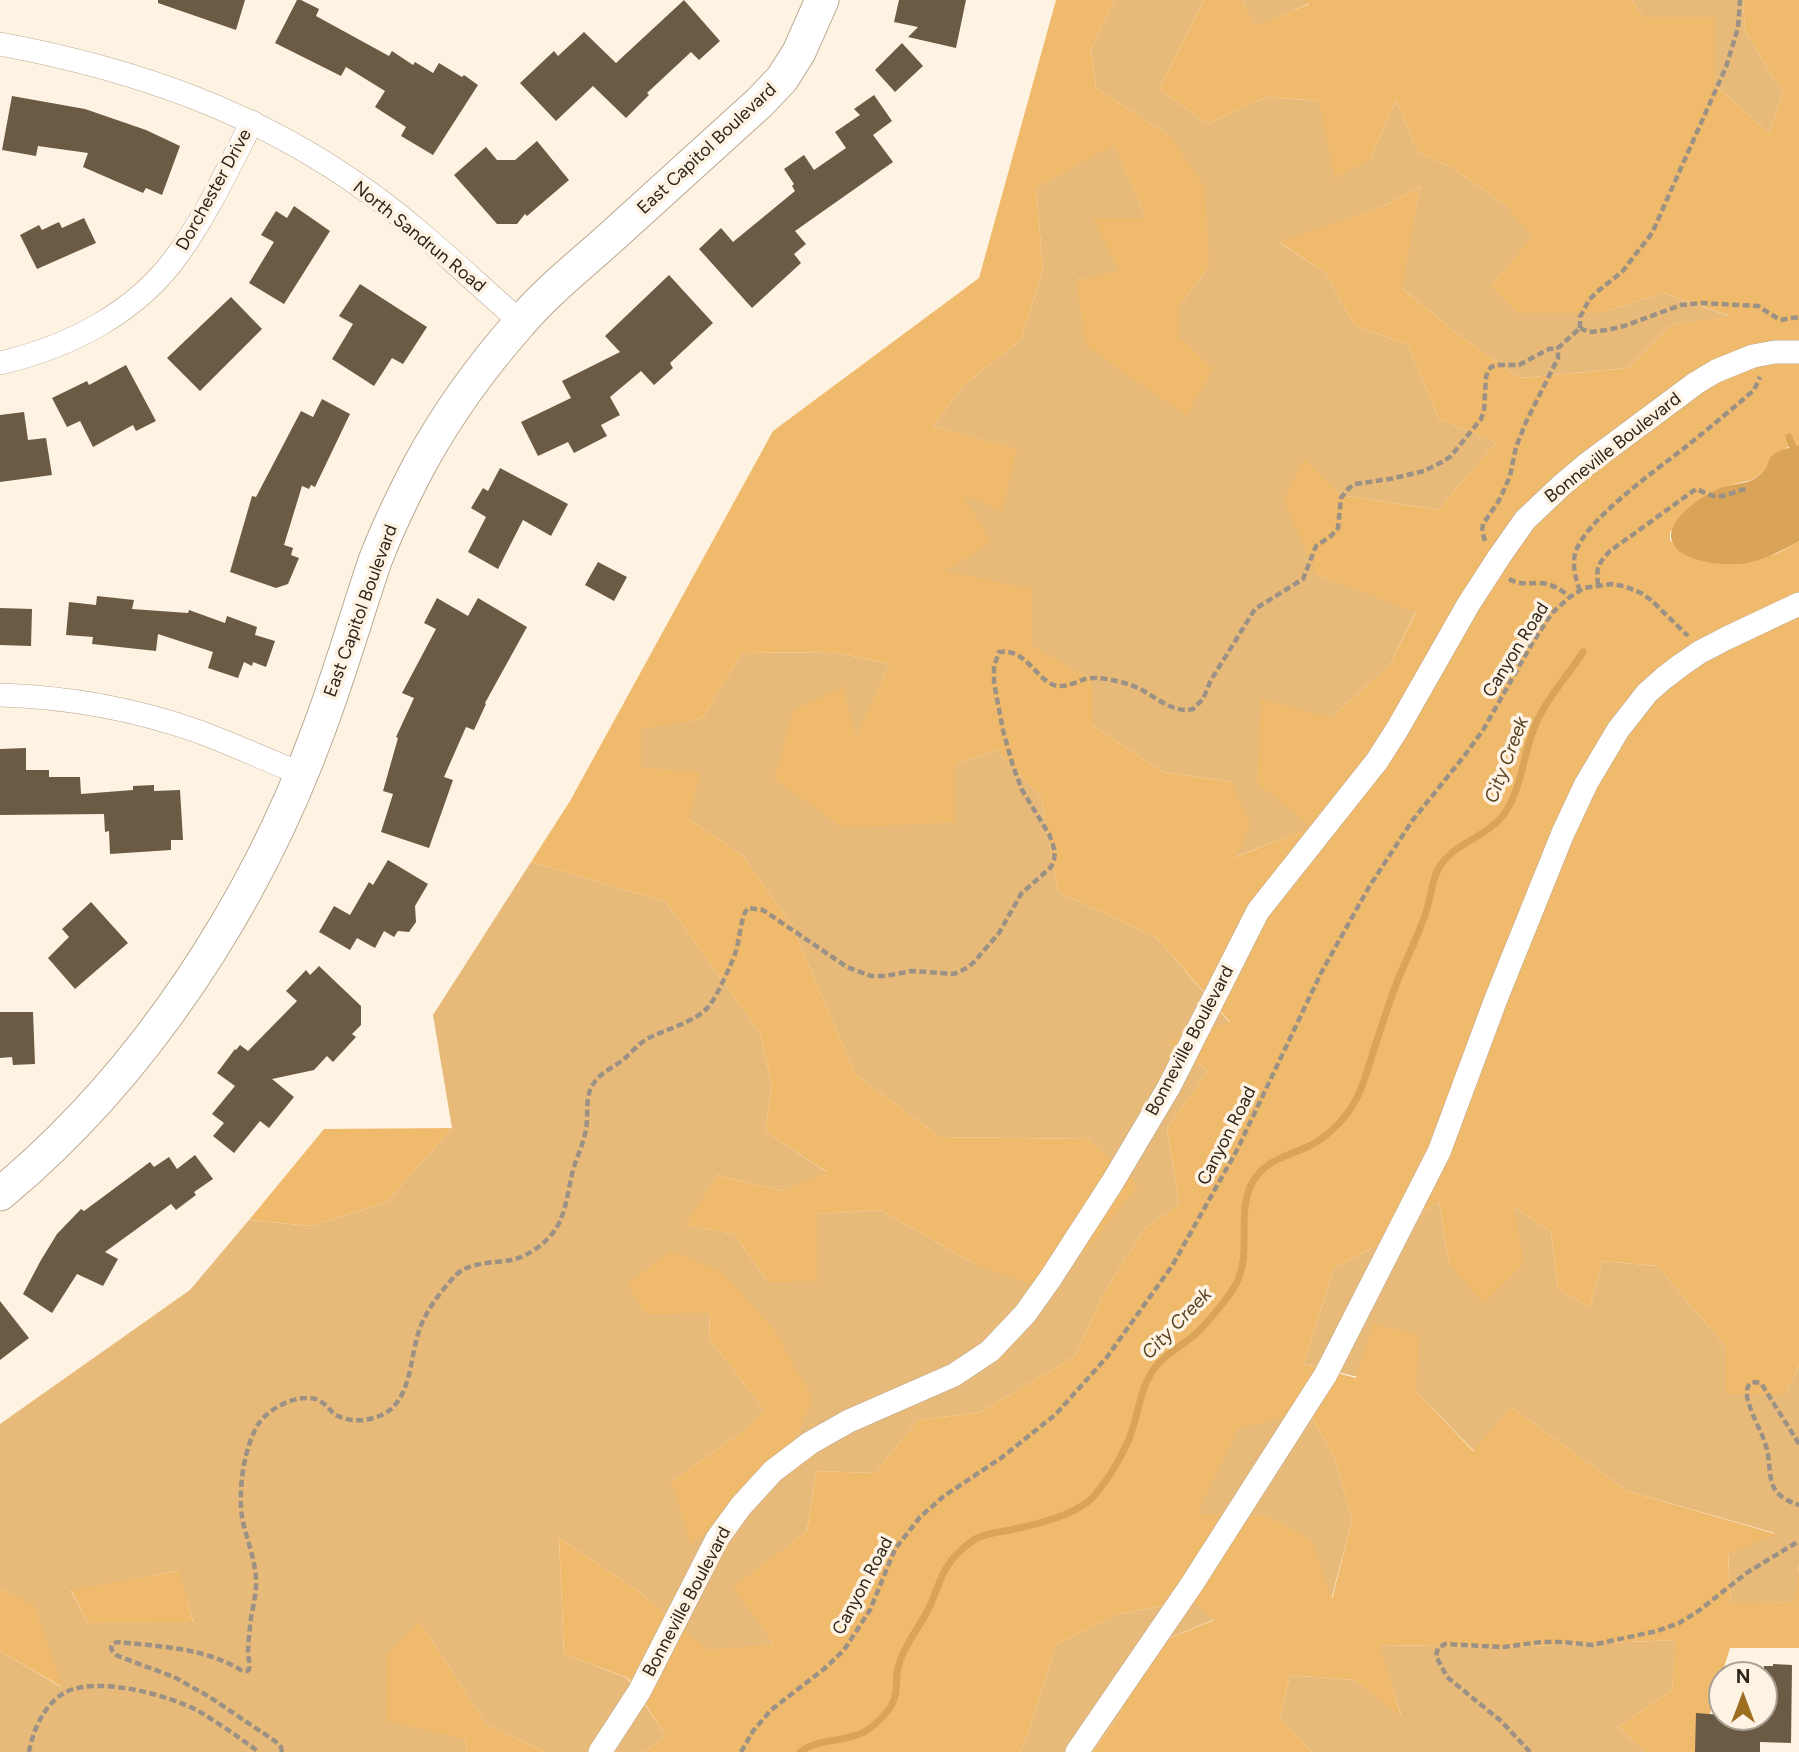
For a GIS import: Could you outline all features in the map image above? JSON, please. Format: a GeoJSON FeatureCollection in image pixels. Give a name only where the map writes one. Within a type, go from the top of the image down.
{"type":"FeatureCollection","features":[{"type":"Feature","properties":{"kind":"street","name":"East Capitol Boulevard"},"geometry":{"type":"LineString","coordinates":[[4,1183],[57,1142],[104,1092],[188,985],[224,930],[278,829],[302,774],[377,558],[396,512],[452,411],[521,322],[782,79],[799,52],[822,0]]}},
{"type":"Feature","properties":{"kind":"street","name":"North Sandrun Road"},"geometry":{"type":"LineString","coordinates":[[0,44],[55,54],[118,71],[204,101],[252,122],[303,150],[372,194],[521,322]]}},
{"type":"Feature","properties":{"kind":"street","name":"Dorchester Drive"},"geometry":{"type":"LineString","coordinates":[[0,363],[52,348],[78,337],[102,324],[143,293],[184,246],[208,208],[252,122]]}},
{"type":"Feature","properties":{"kind":"street","name":"Bonneville Boulevard"},"geometry":{"type":"LineString","coordinates":[[600,1752],[639,1692],[718,1539],[741,1506],[773,1471],[810,1443],[849,1421],[954,1375],[989,1351],[1031,1305],[1112,1183],[1169,1087],[1258,911],[1377,761],[1468,606],[1525,520],[1587,464],[1706,377],[1753,356],[1799,352]]}},
{"type":"Feature","properties":{"kind":"street"},"geometry":{"type":"LineString","coordinates":[[1077,1752],[1192,1584],[1326,1374],[1439,1152],[1496,999],[1563,833],[1603,753],[1618,730],[1647,693],[1664,678],[1691,640],[1799,604]]}},
{"type":"Feature","properties":{"kind":"street"},"geometry":{"type":"LineString","coordinates":[[0,695],[62,699],[153,718],[197,731],[302,774]]}},
{"type":"Feature","properties":{"kind":"path"},"geometry":{"type":"LineString","coordinates":[[282,1752],[275,1741],[208,1696],[174,1677],[118,1656],[111,1648],[112,1644],[117,1642],[162,1647],[205,1654],[241,1670],[250,1670],[248,1654],[256,1577],[242,1516],[241,1493],[248,1449],[259,1423],[279,1406],[306,1397],[321,1401],[335,1415],[350,1420],[369,1419],[393,1408],[405,1388],[421,1324],[454,1277],[472,1266],[525,1256],[556,1228],[566,1208],[573,1170],[586,1135],[588,1097],[594,1082],[646,1039],[690,1019],[709,1006],[735,954],[748,908],[763,910],[847,967],[871,976],[912,971],[954,974],[974,962],[999,933],[1021,894],[1051,867],[1055,851],[1049,834],[1022,790],[1012,763],[994,683],[994,666],[999,652],[1020,656],[1046,681],[1058,687],[1086,678],[1104,678],[1140,688],[1180,710],[1193,709],[1203,699],[1217,670],[1255,609],[1303,579],[1315,546],[1338,528],[1341,498],[1349,488],[1355,484],[1424,471],[1444,461],[1481,419],[1486,377],[1490,368],[1498,365],[1519,365],[1549,349],[1558,348],[1580,328],[1580,317],[1589,300],[1622,272],[1652,233],[1726,67],[1738,28],[1740,0]]}},
{"type":"Feature","properties":{"kind":"path"},"geometry":{"type":"LineString","coordinates":[[1580,328],[1589,332],[1607,330],[1681,305],[1702,303],[1758,306],[1776,318],[1787,320],[1799,317]]}},
{"type":"Feature","properties":{"kind":"path"},"geometry":{"type":"LineString","coordinates":[[1485,542],[1483,524],[1498,502],[1510,476],[1526,422],[1558,358],[1558,348]]}},
{"type":"Feature","properties":{"kind":"path"},"geometry":{"type":"LineString","coordinates":[[1580,591],[1573,569],[1575,555],[1579,544],[1593,527],[1633,488],[1754,390],[1759,379]]}},
{"type":"Feature","properties":{"kind":"path"},"geometry":{"type":"LineString","coordinates":[[1598,585],[1599,563],[1610,551],[1696,489],[1713,496],[1723,496],[1748,488]]}},
{"type":"Feature","properties":{"kind":"path"},"geometry":{"type":"LineString","coordinates":[[1506,576],[1516,583],[1553,586],[1570,597]]}},
{"type":"Feature","properties":{"kind":"path","name":"Canyon Road"},"geometry":{"type":"LineString","coordinates":[[741,1752],[753,1731],[771,1710],[844,1650],[870,1610],[895,1549],[920,1517],[944,1496],[1001,1458],[1055,1415],[1107,1357],[1172,1266],[1237,1150],[1321,973],[1369,887],[1412,821],[1483,730],[1548,619],[1580,591],[1611,584],[1641,593],[1691,640]]}},
{"type":"Feature","properties":{"kind":"path"},"geometry":{"type":"LineString","coordinates":[[1799,1444],[1761,1383],[1752,1382],[1748,1385],[1747,1397],[1767,1449],[1770,1480],[1782,1496],[1799,1505]]}},
{"type":"Feature","properties":{"kind":"path"},"geometry":{"type":"LineString","coordinates":[[1531,1752],[1501,1721],[1447,1677],[1436,1656],[1438,1648],[1445,1644],[1503,1647],[1541,1642],[1592,1646],[1657,1631],[1679,1623],[1697,1612],[1748,1572],[1799,1541]]}},
{"type":"Feature","properties":{"kind":"path"},"geometry":{"type":"LineString","coordinates":[[29,1752],[38,1724],[54,1700],[81,1687],[111,1686],[148,1693],[189,1707],[258,1752]]}},
{"type":"Feature","properties":{"kind":"shaded area"},"geometry":{"type":"Polygon","coordinates":[[[1056,0],[1115,0],[1091,49],[1096,88],[1170,136],[1205,188],[1209,267],[1179,306],[1179,337],[1213,368],[1187,416],[1086,346],[1076,280],[1119,271],[1093,218],[1146,218],[1114,145],[1036,188],[1043,270],[1021,340],[963,386],[933,426],[1017,449],[1002,511],[963,495],[991,542],[945,571],[1032,589],[1032,646],[1092,679],[1092,725],[1163,772],[1231,782],[1251,824],[1236,857],[1312,827],[1257,783],[1261,699],[1331,718],[1391,663],[1416,612],[1317,575],[1284,501],[1304,459],[1341,495],[1438,510],[1496,442],[1439,419],[1408,345],[1354,325],[1326,273],[1279,242],[1380,208],[1420,187],[1402,288],[1460,336],[1520,378],[1628,368],[1671,325],[1730,316],[1663,293],[1601,313],[1518,313],[1491,286],[1532,237],[1505,205],[1451,167],[1418,152],[1396,100],[1370,159],[1335,178],[1319,101],[1266,97],[1208,124],[1159,89],[1204,0],[1242,0],[1255,26],[1309,4],[1307,0],[1632,0],[1643,17],[1715,17],[1715,85],[1769,133],[1783,93],[1745,31],[1743,0],[1799,0],[1799,445],[1788,447],[1770,459],[1766,469],[1752,480],[1723,487],[1670,532],[1670,540],[1679,550],[1690,556],[1715,563],[1743,562],[1773,555],[1799,541],[1799,1366],[1785,1395],[1726,1394],[1726,1347],[1657,1266],[1602,1261],[1590,1308],[1558,1289],[1551,1232],[1514,1207],[1524,1264],[1483,1303],[1449,1264],[1439,1201],[1376,1246],[1334,1268],[1304,1364],[1356,1378],[1373,1323],[1419,1336],[1416,1391],[1473,1451],[1511,1407],[1627,1491],[1776,1534],[1728,1554],[1731,1603],[1795,1602],[1799,1564],[1799,1648],[1730,1648],[1726,1661],[1708,1661],[1708,1720],[1698,1752],[1645,1752],[1618,1727],[1672,1690],[1676,1640],[1505,1647],[1380,1645],[1401,1716],[1354,1680],[1290,1675],[1280,1718],[1312,1752],[1092,1752],[1121,1713],[1129,1655],[1214,1620],[1192,1600],[1119,1614],[1056,1645],[1020,1752],[644,1752],[666,1736],[628,1678],[564,1654],[559,1538],[641,1593],[708,1650],[773,1644],[733,1587],[807,1531],[816,1471],[875,1473],[918,1420],[981,1412],[1075,1356],[1103,1295],[1144,1229],[1179,1204],[1167,1128],[1208,1071],[1166,1041],[1230,1022],[1156,937],[1058,892],[1041,797],[996,750],[955,764],[955,822],[843,828],[774,778],[794,710],[843,687],[856,736],[890,664],[833,652],[742,653],[702,719],[641,729],[641,767],[700,773],[689,819],[743,856],[792,926],[855,1074],[940,1137],[1088,1139],[1138,1185],[1049,1291],[975,1264],[880,1210],[817,1214],[817,1281],[768,1282],[734,1234],[686,1225],[717,1175],[782,1191],[827,1172],[765,1131],[772,1085],[760,1033],[666,902],[531,862],[570,801],[773,431],[979,278],[1056,0]],[[1308,1411],[1238,1429],[1197,1514],[1268,1516],[1311,1540],[1332,1599],[1352,1520],[1335,1459],[1308,1411]]]}},
{"type":"Feature","properties":{"kind":"shaded area"},"geometry":{"type":"Polygon","coordinates":[[[1115,0],[1204,0],[1159,89],[1208,124],[1266,97],[1319,101],[1370,159],[1396,100],[1418,152],[1451,167],[1505,205],[1533,237],[1491,286],[1601,313],[1663,293],[1732,317],[1671,325],[1628,368],[1520,378],[1460,336],[1401,287],[1420,187],[1380,208],[1280,243],[1326,273],[1354,325],[1408,345],[1439,419],[1496,442],[1438,510],[1341,495],[1304,460],[1317,575],[1416,611],[1391,663],[1331,718],[1313,827],[1235,857],[1231,782],[1163,772],[1092,725],[1092,679],[1032,647],[944,571],[962,494],[1016,449],[933,426],[963,386],[1021,340],[1043,270],[1036,188],[1114,144],[1146,218],[1119,272],[1076,280],[1213,368],[1179,338],[1179,306],[1209,267],[1170,136],[1096,88],[1091,49],[1115,0]]]}},
{"type":"Feature","properties":{"kind":"shaded area"},"geometry":{"type":"Polygon","coordinates":[[[1242,0],[1307,0],[1310,3],[1255,27],[1242,0]]]}},
{"type":"Feature","properties":{"kind":"shaded area"},"geometry":{"type":"Polygon","coordinates":[[[1632,0],[1743,0],[1745,31],[1783,93],[1769,133],[1715,85],[1715,17],[1643,17],[1632,0]]]}},
{"type":"Feature","properties":{"kind":"shaded area"},"geometry":{"type":"Polygon","coordinates":[[[1799,445],[1799,541],[1763,559],[1739,564],[1711,563],[1696,559],[1675,546],[1671,537],[1674,525],[1686,510],[1718,489],[1754,479],[1766,468],[1769,459],[1783,450],[1799,445]]]}},
{"type":"Feature","properties":{"kind":"shaded area"},"geometry":{"type":"Polygon","coordinates":[[[833,652],[890,664],[856,737],[795,710],[955,822],[955,764],[996,750],[1041,797],[1058,892],[1156,937],[1230,1023],[1167,1041],[1208,1071],[1167,1128],[1179,1204],[1144,1229],[1103,1295],[1075,1356],[981,1412],[918,1420],[875,1473],[816,1471],[807,1531],[734,1587],[773,1644],[708,1651],[641,1593],[559,1538],[564,1654],[627,1678],[666,1736],[644,1752],[546,1752],[487,1725],[419,1621],[465,1739],[467,1752],[0,1752],[0,1651],[61,1687],[34,1606],[0,1588],[0,1424],[190,1290],[249,1220],[311,1226],[387,1202],[452,1128],[433,1015],[531,862],[666,902],[760,1033],[772,1085],[765,1131],[828,1173],[782,1191],[717,1175],[687,1225],[734,1234],[768,1282],[817,1214],[880,1210],[975,1264],[1137,1185],[1088,1139],[940,1137],[855,1074],[792,926],[743,856],[689,819],[641,767],[641,728],[702,719],[742,653],[833,652]],[[710,1312],[709,1338],[764,1410],[743,1431],[671,1482],[813,1399],[710,1312]],[[178,1571],[71,1591],[88,1623],[193,1621],[178,1571]]]}},
{"type":"Feature","properties":{"kind":"shaded area"},"geometry":{"type":"Polygon","coordinates":[[[452,1128],[387,1202],[311,1226],[249,1220],[324,1129],[452,1128]]]}},
{"type":"Feature","properties":{"kind":"shaded area"},"geometry":{"type":"Polygon","coordinates":[[[1439,1201],[1449,1264],[1514,1207],[1551,1232],[1558,1289],[1590,1308],[1602,1261],[1657,1266],[1726,1347],[1785,1395],[1799,1366],[1799,1564],[1796,1602],[1731,1604],[1728,1553],[1775,1533],[1627,1491],[1511,1407],[1474,1451],[1416,1391],[1304,1364],[1334,1268],[1376,1246],[1439,1201]]]}},
{"type":"Feature","properties":{"kind":"shaded area"},"geometry":{"type":"Polygon","coordinates":[[[670,1251],[721,1271],[775,1331],[813,1399],[781,1470],[691,1545],[671,1482],[743,1431],[764,1410],[709,1338],[710,1313],[645,1314],[628,1284],[670,1251]]]}},
{"type":"Feature","properties":{"kind":"shaded area"},"geometry":{"type":"Polygon","coordinates":[[[1308,1411],[1335,1459],[1352,1520],[1331,1600],[1310,1540],[1268,1516],[1196,1515],[1238,1428],[1308,1411]]]}},
{"type":"Feature","properties":{"kind":"shaded area"},"geometry":{"type":"Polygon","coordinates":[[[179,1571],[193,1622],[88,1623],[71,1590],[179,1571]]]}},
{"type":"Feature","properties":{"kind":"shaded area"},"geometry":{"type":"Polygon","coordinates":[[[0,1588],[34,1605],[62,1687],[0,1651],[0,1588]]]}},
{"type":"Feature","properties":{"kind":"shaded area"},"geometry":{"type":"Polygon","coordinates":[[[1192,1600],[1215,1619],[1129,1655],[1121,1713],[1092,1752],[1020,1752],[1056,1645],[1119,1614],[1192,1600]]]}},
{"type":"Feature","properties":{"kind":"shaded area"},"geometry":{"type":"Polygon","coordinates":[[[419,1621],[487,1725],[546,1752],[467,1752],[465,1739],[386,1721],[386,1656],[419,1621]]]}},
{"type":"Feature","properties":{"kind":"shaded area"},"geometry":{"type":"Polygon","coordinates":[[[1677,1640],[1672,1690],[1618,1727],[1645,1752],[1312,1752],[1280,1718],[1290,1675],[1354,1680],[1401,1715],[1379,1645],[1505,1647],[1677,1640]]]}},
{"type":"Feature","properties":{"kind":"building"},"geometry":{"type":"Polygon","coordinates":[[[158,0],[245,0],[236,30],[158,3],[158,0]]]}},
{"type":"Feature","properties":{"kind":"building"},"geometry":{"type":"Polygon","coordinates":[[[297,0],[319,9],[316,16],[389,56],[392,51],[413,65],[415,62],[433,73],[439,63],[478,85],[433,155],[401,136],[406,127],[375,107],[385,91],[346,67],[341,76],[275,43],[297,0]]]}},
{"type":"Feature","properties":{"kind":"building"},"geometry":{"type":"Polygon","coordinates":[[[684,0],[720,41],[699,60],[691,52],[647,93],[649,95],[626,118],[593,86],[556,121],[520,83],[554,51],[558,56],[584,32],[616,63],[684,0]]]}},
{"type":"Feature","properties":{"kind":"building"},"geometry":{"type":"Polygon","coordinates":[[[899,0],[966,0],[956,48],[908,37],[918,27],[894,22],[899,0]]]}},
{"type":"Feature","properties":{"kind":"building"},"geometry":{"type":"Polygon","coordinates":[[[902,43],[923,66],[895,92],[875,70],[902,43]]]}},
{"type":"Feature","properties":{"kind":"building"},"geometry":{"type":"Polygon","coordinates":[[[874,95],[892,121],[873,135],[893,162],[795,231],[806,244],[794,254],[801,263],[752,308],[699,249],[721,228],[733,242],[795,191],[792,186],[794,184],[784,169],[804,155],[814,170],[846,148],[835,132],[860,115],[854,109],[874,95]]]}},
{"type":"Feature","properties":{"kind":"building"},"geometry":{"type":"Polygon","coordinates":[[[12,96],[85,109],[146,130],[180,146],[162,195],[146,188],[143,193],[83,167],[88,153],[38,146],[36,156],[2,150],[12,96]]]}},
{"type":"Feature","properties":{"kind":"building"},"geometry":{"type":"Polygon","coordinates":[[[537,141],[569,180],[527,216],[525,214],[517,224],[497,224],[454,175],[486,147],[497,160],[515,160],[537,141]]]}},
{"type":"Feature","properties":{"kind":"building"},"geometry":{"type":"Polygon","coordinates":[[[294,206],[330,231],[284,304],[249,283],[274,242],[261,235],[276,211],[287,218],[294,206]]]}},
{"type":"Feature","properties":{"kind":"building"},"geometry":{"type":"Polygon","coordinates":[[[84,218],[96,243],[37,269],[20,235],[39,225],[42,230],[59,222],[62,228],[84,218]]]}},
{"type":"Feature","properties":{"kind":"building"},"geometry":{"type":"Polygon","coordinates":[[[669,275],[713,323],[670,363],[673,368],[654,385],[641,371],[610,397],[620,415],[601,425],[607,436],[574,453],[568,442],[538,456],[521,422],[571,398],[562,381],[620,352],[605,336],[669,275]]]}},
{"type":"Feature","properties":{"kind":"building"},"geometry":{"type":"Polygon","coordinates":[[[360,284],[427,327],[403,364],[392,358],[374,386],[332,359],[353,324],[339,316],[360,284]]]}},
{"type":"Feature","properties":{"kind":"building"},"geometry":{"type":"Polygon","coordinates":[[[231,297],[262,329],[200,391],[167,358],[231,297]]]}},
{"type":"Feature","properties":{"kind":"building"},"geometry":{"type":"Polygon","coordinates":[[[126,365],[156,421],[136,431],[133,425],[93,447],[80,421],[67,427],[52,398],[87,381],[89,385],[126,365]]]}},
{"type":"Feature","properties":{"kind":"building"},"geometry":{"type":"Polygon","coordinates":[[[322,399],[350,414],[315,487],[311,485],[309,489],[302,486],[284,545],[293,548],[291,555],[299,558],[288,584],[276,588],[230,572],[252,496],[256,497],[301,411],[313,417],[322,399]]]}},
{"type":"Feature","properties":{"kind":"building"},"geometry":{"type":"Polygon","coordinates":[[[24,412],[28,440],[46,438],[52,475],[0,482],[0,415],[24,412]]]}},
{"type":"Feature","properties":{"kind":"building"},"geometry":{"type":"Polygon","coordinates":[[[500,468],[568,504],[551,536],[523,520],[498,569],[468,552],[486,517],[471,508],[483,488],[488,491],[500,468]]]}},
{"type":"Feature","properties":{"kind":"building"},"geometry":{"type":"Polygon","coordinates":[[[598,562],[627,577],[614,601],[585,585],[598,562]]]}},
{"type":"Feature","properties":{"kind":"building"},"geometry":{"type":"Polygon","coordinates":[[[97,596],[134,600],[132,609],[188,613],[189,610],[225,623],[227,616],[257,627],[255,635],[275,641],[266,667],[253,662],[252,666],[244,662],[238,678],[208,668],[213,652],[158,634],[156,651],[92,644],[93,637],[66,635],[69,602],[96,605],[97,596]]]}},
{"type":"Feature","properties":{"kind":"building"},"geometry":{"type":"Polygon","coordinates":[[[437,598],[468,616],[478,598],[527,627],[485,703],[474,730],[466,727],[444,777],[453,780],[429,848],[381,832],[393,794],[383,791],[398,738],[396,737],[414,698],[402,693],[436,629],[424,623],[437,598]]]}},
{"type":"Feature","properties":{"kind":"building"},"geometry":{"type":"Polygon","coordinates":[[[0,608],[32,609],[31,646],[0,645],[0,608]]]}},
{"type":"Feature","properties":{"kind":"building"},"geometry":{"type":"Polygon","coordinates":[[[26,748],[26,770],[49,770],[49,777],[80,777],[81,794],[133,790],[133,786],[154,785],[154,791],[180,790],[183,840],[171,840],[171,850],[110,854],[109,831],[105,832],[104,814],[0,815],[0,749],[26,748]]]}},
{"type":"Feature","properties":{"kind":"building"},"geometry":{"type":"Polygon","coordinates":[[[388,860],[428,884],[415,906],[416,922],[409,932],[398,931],[394,937],[384,931],[375,948],[357,938],[350,950],[319,932],[334,906],[350,915],[369,882],[373,885],[388,860]]]}},
{"type":"Feature","properties":{"kind":"building"},"geometry":{"type":"Polygon","coordinates":[[[91,902],[128,943],[75,989],[48,958],[69,937],[62,929],[91,902]]]}},
{"type":"Feature","properties":{"kind":"building"},"geometry":{"type":"Polygon","coordinates":[[[319,966],[361,1006],[361,1025],[352,1034],[356,1037],[333,1062],[327,1056],[314,1070],[272,1079],[294,1097],[269,1128],[260,1121],[234,1153],[213,1136],[224,1123],[212,1114],[235,1086],[217,1073],[235,1049],[240,1045],[248,1051],[297,1001],[286,991],[306,970],[310,975],[319,966]]]}},
{"type":"Feature","properties":{"kind":"building"},"geometry":{"type":"Polygon","coordinates":[[[0,1012],[33,1012],[35,1064],[13,1065],[12,1057],[0,1058],[0,1012]]]}},
{"type":"Feature","properties":{"kind":"building"},"geometry":{"type":"Polygon","coordinates":[[[195,1155],[213,1179],[194,1192],[196,1195],[176,1210],[171,1204],[105,1252],[118,1259],[103,1286],[77,1274],[52,1313],[23,1294],[57,1234],[81,1209],[84,1211],[150,1162],[154,1167],[169,1157],[177,1169],[195,1155]]]}},
{"type":"Feature","properties":{"kind":"building"},"geometry":{"type":"Polygon","coordinates":[[[0,1301],[29,1338],[0,1360],[0,1301]]]}},
{"type":"Feature","properties":{"kind":"building"},"geometry":{"type":"Polygon","coordinates":[[[1778,1664],[1792,1665],[1791,1743],[1760,1742],[1760,1752],[1695,1752],[1696,1713],[1708,1714],[1708,1731],[1778,1731],[1778,1664]]]}},
{"type":"Feature","properties":{"kind":"waterway"},"geometry":{"type":"LineString","coordinates":[[1789,437],[1799,462]]}},
{"type":"Feature","properties":{"kind":"waterway","name":"City Creek"},"geometry":{"type":"LineString","coordinates":[[800,1752],[816,1744],[862,1733],[877,1723],[889,1709],[895,1697],[898,1668],[903,1653],[928,1610],[952,1559],[964,1547],[983,1535],[1032,1525],[1068,1513],[1088,1502],[1105,1482],[1129,1439],[1151,1373],[1165,1357],[1202,1327],[1223,1304],[1237,1282],[1243,1258],[1247,1195],[1257,1175],[1271,1163],[1327,1135],[1354,1103],[1366,1076],[1394,989],[1419,932],[1441,864],[1457,849],[1485,832],[1509,807],[1519,782],[1533,729],[1549,700],[1583,652]]}}]}
